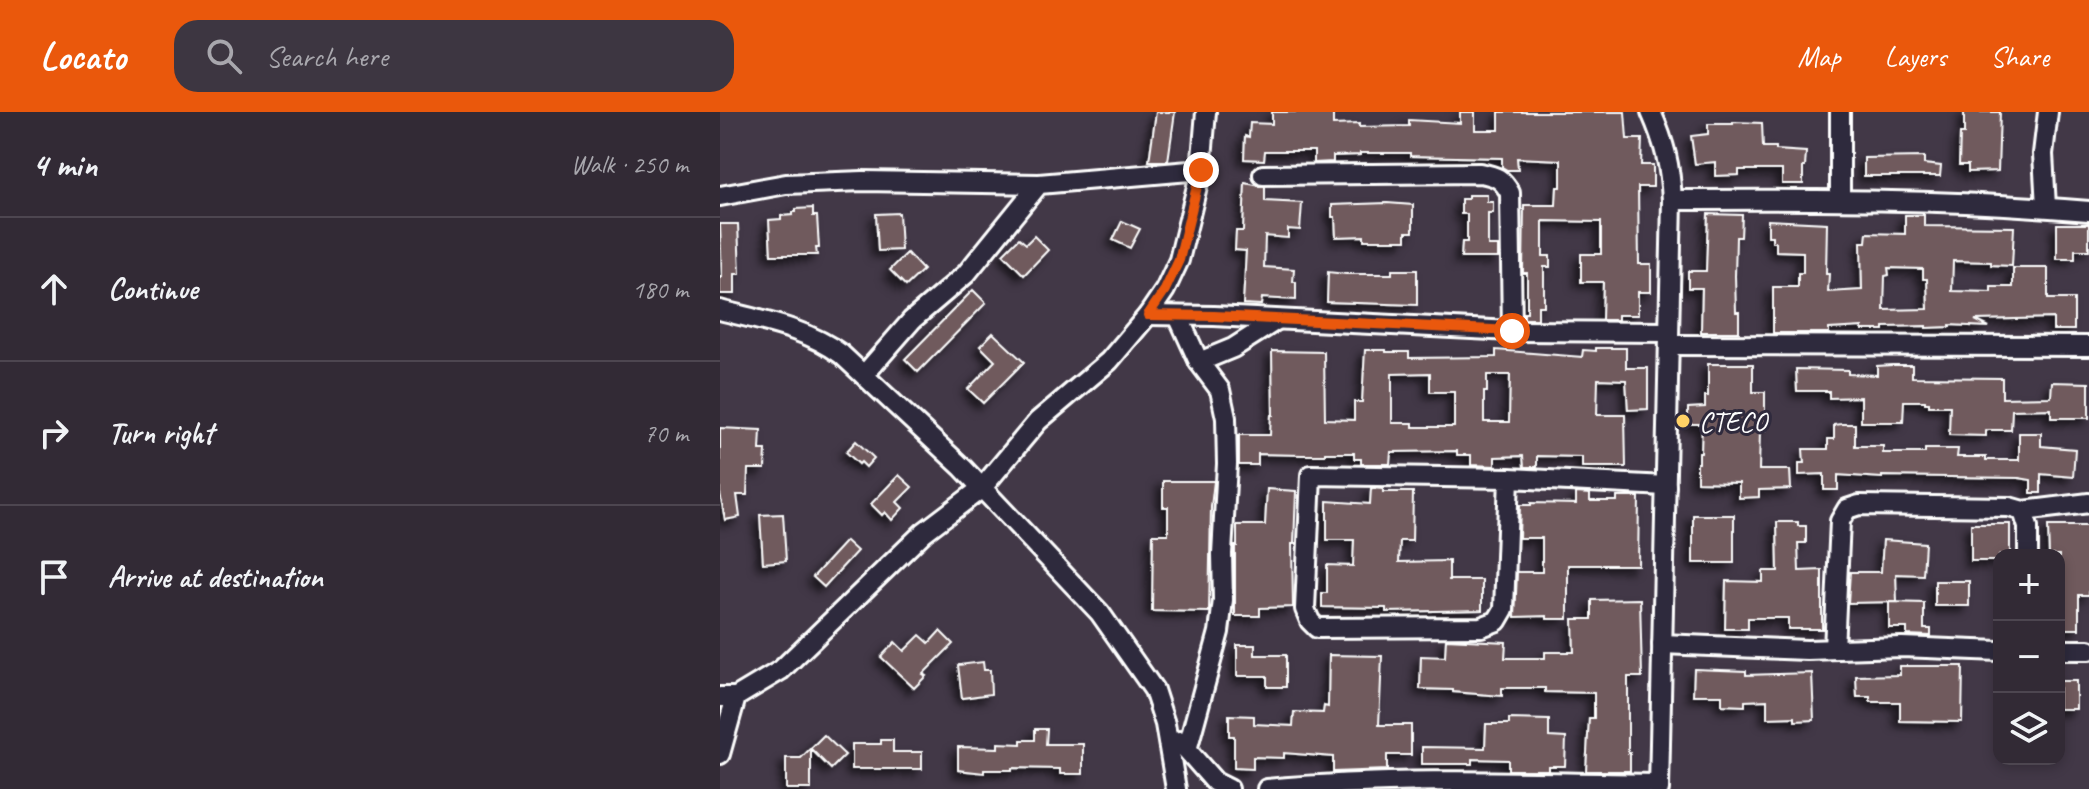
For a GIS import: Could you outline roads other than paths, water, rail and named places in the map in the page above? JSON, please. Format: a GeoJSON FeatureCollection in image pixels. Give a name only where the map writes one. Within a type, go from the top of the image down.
{"type":"FeatureCollection","features":[{"type":"Feature","properties":{"kind":"street"},"geometry":{"type":"LineString","coordinates":[[720,754],[728,697],[781,670],[924,532],[982,488],[1038,421],[1109,361],[1148,315],[1165,290],[1179,260],[1201,170],[1206,112]]}},
{"type":"Feature","properties":{"kind":"street"},"geometry":{"type":"LineString","coordinates":[[1267,789],[1659,786],[1672,200],[1664,142],[1651,112]]}},
{"type":"Feature","properties":{"kind":"street"},"geometry":{"type":"LineString","coordinates":[[1840,112],[1840,198]]}},
{"type":"Feature","properties":{"kind":"street"},"geometry":{"type":"LineString","coordinates":[[2046,207],[2043,154],[2048,112]]}},
{"type":"Feature","properties":{"kind":"street"},"geometry":{"type":"LineString","coordinates":[[720,196],[786,184],[863,181],[1039,184],[1201,170]]}},
{"type":"Feature","properties":{"kind":"street"},"geometry":{"type":"LineString","coordinates":[[1263,175],[1480,173],[1504,182],[1510,193],[1512,331]]}},
{"type":"Feature","properties":{"kind":"street"},"geometry":{"type":"LineString","coordinates":[[864,375],[912,320],[966,274],[1039,184]]}},
{"type":"Feature","properties":{"kind":"street"},"geometry":{"type":"LineString","coordinates":[[1672,200],[1840,198],[2089,211]]}},
{"type":"Feature","properties":{"kind":"street"},"geometry":{"type":"LineString","coordinates":[[720,310],[807,334],[827,343],[982,488],[1100,613],[1154,690],[1165,724],[1176,789]]}},
{"type":"Feature","properties":{"kind":"street"},"geometry":{"type":"LineString","coordinates":[[1148,315],[1669,339],[2089,346]]}},
{"type":"Feature","properties":{"kind":"street"},"geometry":{"type":"LineString","coordinates":[[1178,316],[1199,362],[1220,390],[1224,402],[1227,464],[1223,600],[1219,632],[1187,750]]}},
{"type":"Feature","properties":{"kind":"street"},"geometry":{"type":"LineString","coordinates":[[1199,362],[1233,348],[1277,320]]}},
{"type":"Feature","properties":{"kind":"street"},"geometry":{"type":"LineString","coordinates":[[1509,478],[1504,609],[1497,621],[1481,627],[1317,628],[1310,621],[1305,609],[1311,475],[1509,478],[1666,486]]}},
{"type":"Feature","properties":{"kind":"street"},"geometry":{"type":"LineString","coordinates":[[1834,649],[1840,521],[1847,509],[1874,505],[2009,507],[2023,511],[2089,503]]}},
{"type":"Feature","properties":{"kind":"street"},"geometry":{"type":"LineString","coordinates":[[2023,511],[2028,527],[2028,549]]}},
{"type":"Feature","properties":{"kind":"street"},"geometry":{"type":"LineString","coordinates":[[1662,644],[1807,650],[1902,647],[1993,651]]}},
{"type":"Feature","properties":{"kind":"street"},"geometry":{"type":"LineString","coordinates":[[2065,650],[2089,650]]}},
{"type":"Feature","properties":{"kind":"street"},"geometry":{"type":"LineString","coordinates":[[1165,724],[1215,782],[1229,789]]}},
{"type":"Feature","properties":{"kind":"place","name":"CTECO"},"geometry":{"type":"Point","coordinates":[1683,421]}}]}
